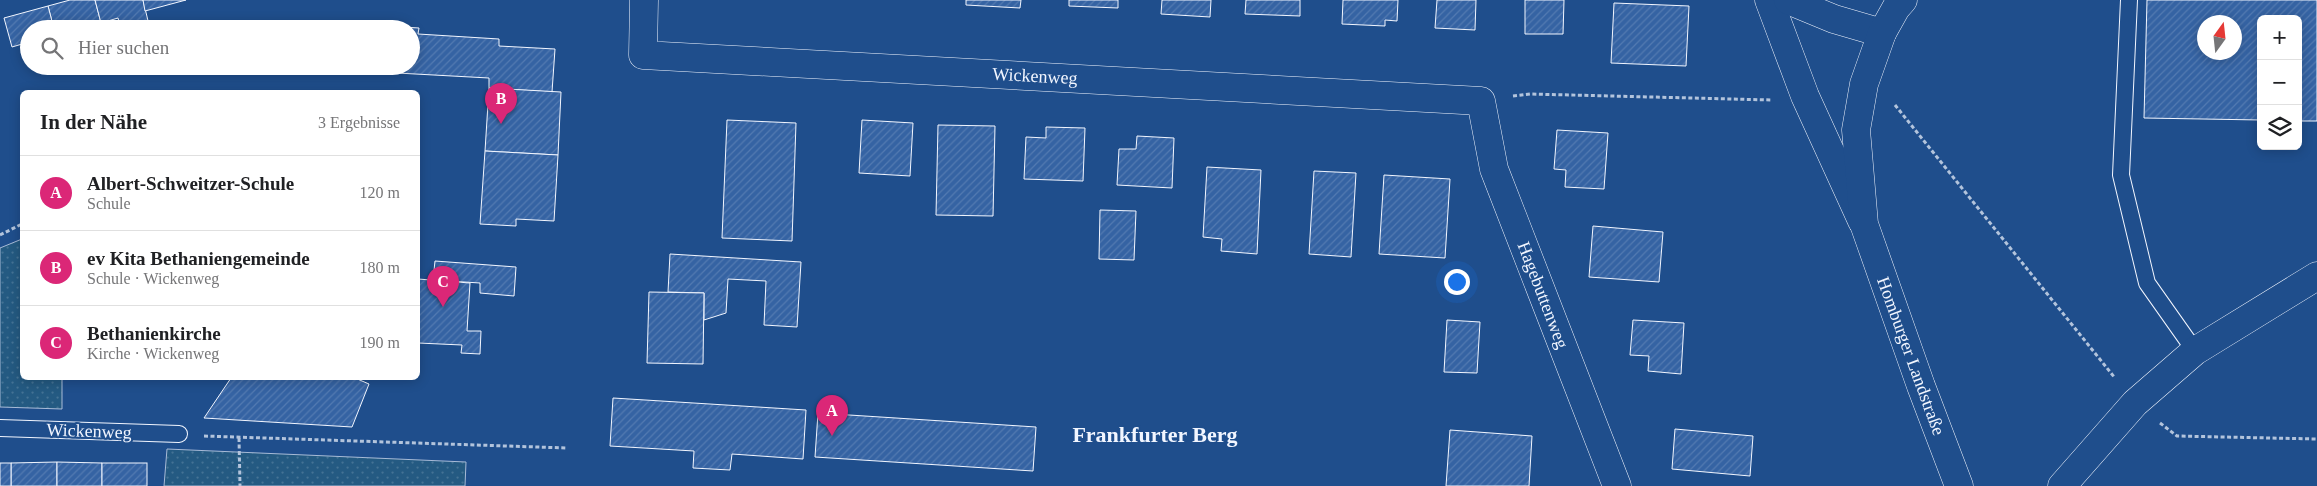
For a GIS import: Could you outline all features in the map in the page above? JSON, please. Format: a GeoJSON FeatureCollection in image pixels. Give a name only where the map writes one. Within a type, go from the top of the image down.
{"type":"FeatureCollection","features":[{"type":"Feature","properties":{"kind":"street","name":"Wickenweg"},"geometry":{"type":"LineString","coordinates":[[644,0],[643,55],[1481,101]]}},
{"type":"Feature","properties":{"kind":"street","name":"Homburger Landstraße"},"geometry":{"type":"LineString","coordinates":[[1769,0],[1805,96],[1864,224],[1921,386],[1960,486]]}},
{"type":"Feature","properties":{"kind":"street"},"geometry":{"type":"LineString","coordinates":[[1788,0],[1834,19],[1882,33]]}},
{"type":"Feature","properties":{"kind":"street","name":"Homburger Landstraße"},"geometry":{"type":"LineString","coordinates":[[1864,224],[1856,130],[1864,84],[1882,33],[1896,8],[1903,0]]}},
{"type":"Feature","properties":{"kind":"street","name":"Hagebuttenweg"},"geometry":{"type":"LineString","coordinates":[[1481,101],[1494,169],[1617,486]]}},
{"type":"Feature","properties":{"kind":"street"},"geometry":{"type":"LineString","coordinates":[[2062,486],[2134,403],[2195,351],[2317,276]]}},
{"type":"Feature","properties":{"kind":"lane"},"geometry":{"type":"LineString","coordinates":[[2129,0],[2120,175],[2147,283],[2195,351]]}},
{"type":"Feature","properties":{"kind":"lane","name":"Wickenweg"},"geometry":{"type":"LineString","coordinates":[[0,428],[179,434]]}},
{"type":"Feature","properties":{"kind":"path"},"geometry":{"type":"LineString","coordinates":[[1864,84],[1883,92],[1920,134],[2134,403],[2177,436],[2317,439]]}},
{"type":"Feature","properties":{"kind":"path"},"geometry":{"type":"LineString","coordinates":[[1481,101],[1530,94],[1769,100],[1805,96]]}},
{"type":"Feature","properties":{"kind":"path"},"geometry":{"type":"LineString","coordinates":[[0,235],[20,225]]}},
{"type":"Feature","properties":{"kind":"path"},"geometry":{"type":"LineString","coordinates":[[179,434],[239,438],[567,448]]}},
{"type":"Feature","properties":{"kind":"path"},"geometry":{"type":"LineString","coordinates":[[239,438],[240,486]]}},
{"type":"Feature","properties":{"kind":"shaded area"},"geometry":{"type":"Polygon","coordinates":[[[20,240],[20,380],[62,380],[62,409],[0,407],[0,248],[20,240]]]}},
{"type":"Feature","properties":{"kind":"shaded area"},"geometry":{"type":"Polygon","coordinates":[[[167,449],[466,462],[465,486],[164,486],[167,449]]]}},
{"type":"Feature","properties":{"kind":"building"},"geometry":{"type":"Polygon","coordinates":[[[70,0],[95,0],[100,20],[52,20],[48,6],[70,0]]]}},
{"type":"Feature","properties":{"kind":"building"},"geometry":{"type":"Polygon","coordinates":[[[95,0],[143,0],[148,20],[119,20],[118,18],[100,20],[95,0]]]}},
{"type":"Feature","properties":{"kind":"building"},"geometry":{"type":"Polygon","coordinates":[[[143,0],[186,0],[145,11],[143,0]]]}},
{"type":"Feature","properties":{"kind":"building"},"geometry":{"type":"Polygon","coordinates":[[[966,0],[1021,0],[1020,8],[966,5],[966,0]]]}},
{"type":"Feature","properties":{"kind":"building"},"geometry":{"type":"Polygon","coordinates":[[[1069,0],[1118,0],[1118,8],[1069,6],[1069,0]]]}},
{"type":"Feature","properties":{"kind":"building"},"geometry":{"type":"Polygon","coordinates":[[[1162,0],[1211,0],[1210,17],[1161,14],[1162,0]]]}},
{"type":"Feature","properties":{"kind":"building"},"geometry":{"type":"Polygon","coordinates":[[[1246,0],[1300,0],[1300,16],[1245,14],[1246,0]]]}},
{"type":"Feature","properties":{"kind":"building"},"geometry":{"type":"Polygon","coordinates":[[[1343,0],[1398,0],[1397,21],[1385,20],[1385,26],[1342,24],[1343,0]]]}},
{"type":"Feature","properties":{"kind":"building"},"geometry":{"type":"Polygon","coordinates":[[[1437,0],[1476,0],[1475,30],[1435,28],[1437,0]]]}},
{"type":"Feature","properties":{"kind":"building"},"geometry":{"type":"Polygon","coordinates":[[[1525,0],[1564,0],[1563,34],[1525,34],[1525,0]]]}},
{"type":"Feature","properties":{"kind":"building"},"geometry":{"type":"Polygon","coordinates":[[[2147,0],[2317,0],[2317,121],[2302,121],[2302,15],[2257,15],[2257,120],[2144,118],[2147,0]]]}},
{"type":"Feature","properties":{"kind":"building"},"geometry":{"type":"Polygon","coordinates":[[[1614,3],[1689,6],[1686,66],[1611,63],[1614,3]]]}},
{"type":"Feature","properties":{"kind":"building"},"geometry":{"type":"Polygon","coordinates":[[[48,6],[52,20],[20,20],[20,45],[12,47],[4,18],[48,6]]]}},
{"type":"Feature","properties":{"kind":"building"},"geometry":{"type":"Polygon","coordinates":[[[420,34],[499,39],[499,46],[555,49],[552,92],[489,88],[489,78],[420,74],[420,34]]]}},
{"type":"Feature","properties":{"kind":"building"},"geometry":{"type":"Polygon","coordinates":[[[489,88],[561,92],[558,155],[485,151],[489,88]]]}},
{"type":"Feature","properties":{"kind":"building"},"geometry":{"type":"Polygon","coordinates":[[[727,120],[796,123],[792,241],[722,238],[727,120]]]}},
{"type":"Feature","properties":{"kind":"building"},"geometry":{"type":"Polygon","coordinates":[[[862,120],[913,123],[910,176],[859,173],[862,120]]]}},
{"type":"Feature","properties":{"kind":"building"},"geometry":{"type":"Polygon","coordinates":[[[938,125],[995,126],[993,216],[936,215],[938,125]]]}},
{"type":"Feature","properties":{"kind":"building"},"geometry":{"type":"Polygon","coordinates":[[[1046,127],[1085,128],[1083,181],[1024,179],[1026,137],[1046,138],[1046,127]]]}},
{"type":"Feature","properties":{"kind":"building"},"geometry":{"type":"Polygon","coordinates":[[[1557,130],[1608,133],[1604,189],[1565,187],[1566,170],[1554,169],[1557,130]]]}},
{"type":"Feature","properties":{"kind":"building"},"geometry":{"type":"Polygon","coordinates":[[[1137,136],[1174,138],[1172,188],[1117,185],[1119,149],[1136,149],[1137,136]]]}},
{"type":"Feature","properties":{"kind":"building"},"geometry":{"type":"Polygon","coordinates":[[[485,151],[558,155],[554,221],[516,219],[516,226],[480,224],[485,151]]]}},
{"type":"Feature","properties":{"kind":"building"},"geometry":{"type":"Polygon","coordinates":[[[1207,167],[1261,170],[1257,254],[1221,251],[1222,239],[1203,237],[1207,167]]]}},
{"type":"Feature","properties":{"kind":"building"},"geometry":{"type":"Polygon","coordinates":[[[1314,171],[1356,173],[1351,257],[1309,254],[1314,171]]]}},
{"type":"Feature","properties":{"kind":"building"},"geometry":{"type":"Polygon","coordinates":[[[1384,175],[1450,179],[1445,258],[1379,254],[1384,175]]]}},
{"type":"Feature","properties":{"kind":"building"},"geometry":{"type":"Polygon","coordinates":[[[1100,210],[1136,211],[1134,260],[1099,259],[1100,210]]]}},
{"type":"Feature","properties":{"kind":"building"},"geometry":{"type":"Polygon","coordinates":[[[1593,226],[1663,232],[1659,282],[1589,277],[1593,226]]]}},
{"type":"Feature","properties":{"kind":"building"},"geometry":{"type":"Polygon","coordinates":[[[670,254],[801,262],[797,327],[764,325],[766,281],[728,279],[726,313],[704,320],[704,293],[668,292],[670,254]]]}},
{"type":"Feature","properties":{"kind":"building"},"geometry":{"type":"Polygon","coordinates":[[[435,261],[516,267],[514,296],[480,293],[480,283],[433,280],[435,261]]]}},
{"type":"Feature","properties":{"kind":"building"},"geometry":{"type":"Polygon","coordinates":[[[420,279],[470,283],[467,331],[481,331],[480,354],[461,353],[462,345],[420,343],[420,279]]]}},
{"type":"Feature","properties":{"kind":"building"},"geometry":{"type":"Polygon","coordinates":[[[649,292],[704,293],[703,364],[647,363],[649,292]]]}},
{"type":"Feature","properties":{"kind":"building"},"geometry":{"type":"Polygon","coordinates":[[[1447,320],[1480,322],[1477,373],[1444,372],[1447,320]]]}},
{"type":"Feature","properties":{"kind":"building"},"geometry":{"type":"Polygon","coordinates":[[[1633,320],[1684,323],[1681,374],[1648,371],[1649,356],[1630,355],[1633,320]]]}},
{"type":"Feature","properties":{"kind":"building"},"geometry":{"type":"Polygon","coordinates":[[[230,380],[360,380],[369,384],[352,427],[204,418],[230,380]]]}},
{"type":"Feature","properties":{"kind":"building"},"geometry":{"type":"Polygon","coordinates":[[[613,398],[806,410],[803,459],[732,454],[730,470],[693,468],[694,451],[610,446],[613,398]]]}},
{"type":"Feature","properties":{"kind":"building"},"geometry":{"type":"Polygon","coordinates":[[[818,413],[1036,427],[1033,471],[815,457],[818,413]]]}},
{"type":"Feature","properties":{"kind":"building"},"geometry":{"type":"Polygon","coordinates":[[[1675,429],[1753,436],[1750,476],[1672,469],[1675,429]]]}},
{"type":"Feature","properties":{"kind":"building"},"geometry":{"type":"Polygon","coordinates":[[[1450,430],[1532,436],[1529,486],[1446,486],[1450,430]]]}},
{"type":"Feature","properties":{"kind":"building"},"geometry":{"type":"Polygon","coordinates":[[[57,462],[57,486],[11,486],[11,463],[57,462]]]}},
{"type":"Feature","properties":{"kind":"building"},"geometry":{"type":"Polygon","coordinates":[[[57,462],[102,463],[102,486],[57,486],[57,462]]]}},
{"type":"Feature","properties":{"kind":"building"},"geometry":{"type":"Polygon","coordinates":[[[0,463],[11,463],[11,486],[0,486],[0,463]]]}},
{"type":"Feature","properties":{"kind":"building"},"geometry":{"type":"Polygon","coordinates":[[[102,463],[147,463],[147,486],[102,486],[102,463]]]}},
{"type":"Feature","properties":{"kind":"place","name":"ev Kita Bethaniengemeinde"},"geometry":{"type":"Point","coordinates":[501,124]}},
{"type":"Feature","properties":{"kind":"place","name":"Bethanienkirche"},"geometry":{"type":"Point","coordinates":[443,307]}},
{"type":"Feature","properties":{"kind":"place","name":"Albert-Schweitzer-Schule"},"geometry":{"type":"Point","coordinates":[832,436]}},
{"type":"Feature","properties":{"kind":"district","name":"Frankfurter Berg"},"geometry":{"type":"Point","coordinates":[1155,434]}}]}
